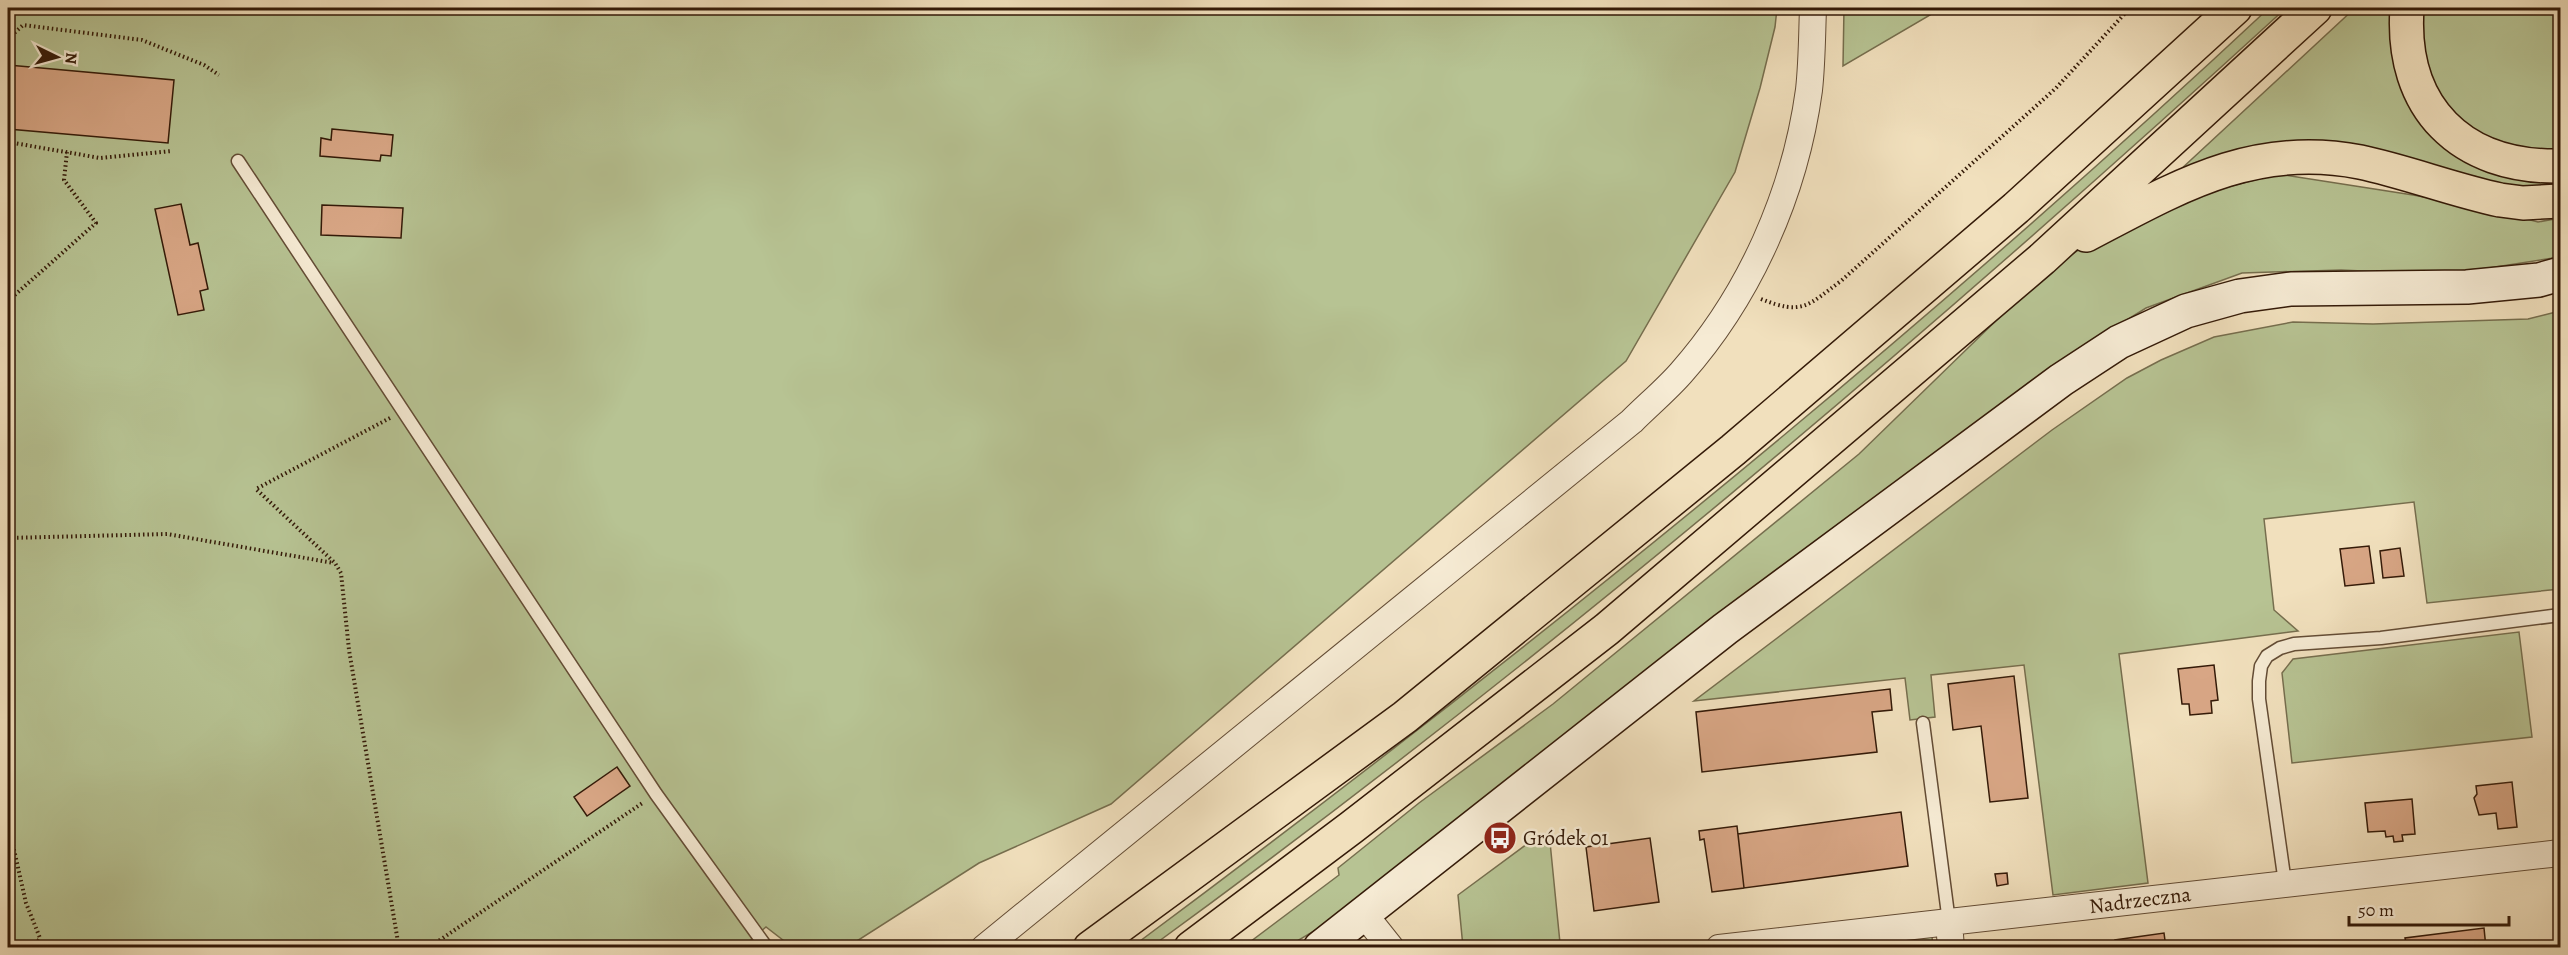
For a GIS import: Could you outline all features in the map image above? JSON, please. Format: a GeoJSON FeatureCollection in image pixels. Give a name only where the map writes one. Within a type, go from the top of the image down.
{"type":"FeatureCollection","features":[{"type":"Feature","properties":{"kind":"highway"},"geometry":{"type":"LineString","coordinates":[[1090,948],[1405,717],[1733,450],[2016,207],[2235,8]]}},
{"type":"Feature","properties":{"kind":"highway"},"geometry":{"type":"LineString","coordinates":[[1191,948],[1352,827],[1607,629],[2042,259],[2315,8]]}},
{"type":"Feature","properties":{"kind":"highway"},"geometry":{"type":"LineString","coordinates":[[2407,8],[2407,48],[2411,72],[2420,92],[2446,126],[2473,147],[2503,160],[2520,165],[2560,166]]}},
{"type":"Feature","properties":{"kind":"highway"},"geometry":{"type":"LineString","coordinates":[[2042,259],[2178,186],[2236,167],[2286,158],[2335,158],[2361,163],[2500,200],[2523,203],[2560,201]]}},
{"type":"Feature","properties":{"kind":"street"},"geometry":{"type":"LineString","coordinates":[[984,948],[1632,421],[1681,373],[1727,312],[1768,240],[1791,172],[1809,90],[1814,8]]}},
{"type":"Feature","properties":{"kind":"street"},"geometry":{"type":"LineString","coordinates":[[1320,948],[1725,629],[2061,380],[2119,342],[2186,311],[2240,296],[2290,289],[2467,287],[2539,280],[2560,274]]}},
{"type":"Feature","properties":{"kind":"street","name":"Nadrzeczna"},"geometry":{"type":"LineString","coordinates":[[1719,948],[2560,853]]}},
{"type":"Feature","properties":{"kind":"street"},"geometry":{"type":"LineString","coordinates":[[1364,914],[1391,948]]}},
{"type":"Feature","properties":{"kind":"street"},"geometry":{"type":"LineString","coordinates":[[1949,922],[1951,948]]}},
{"type":"Feature","properties":{"kind":"lane"},"geometry":{"type":"LineString","coordinates":[[238,161],[656,794],[767,948]]}},
{"type":"Feature","properties":{"kind":"lane"},"geometry":{"type":"LineString","coordinates":[[2285,883],[2259,699],[2260,674],[2267,656],[2280,648],[2294,644],[2381,638],[2560,615]]}},
{"type":"Feature","properties":{"kind":"lane"},"geometry":{"type":"LineString","coordinates":[[1923,723],[1949,922]]}},
{"type":"Feature","properties":{"kind":"path"},"geometry":{"type":"LineString","coordinates":[[1740,290],[1783,308],[1805,307],[1842,281],[2056,88],[2130,8]]}},
{"type":"Feature","properties":{"kind":"path"},"geometry":{"type":"LineString","coordinates":[[8,39],[23,25],[142,40],[204,65],[219,75]]}},
{"type":"Feature","properties":{"kind":"path"},"geometry":{"type":"LineString","coordinates":[[8,142],[100,158],[172,151]]}},
{"type":"Feature","properties":{"kind":"path"},"geometry":{"type":"LineString","coordinates":[[8,301],[96,224],[64,180],[67,152]]}},
{"type":"Feature","properties":{"kind":"path"},"geometry":{"type":"LineString","coordinates":[[399,948],[349,650],[341,573],[335,563],[256,489],[403,411]]}},
{"type":"Feature","properties":{"kind":"path"},"geometry":{"type":"LineString","coordinates":[[8,538],[166,534],[335,563]]}},
{"type":"Feature","properties":{"kind":"path"},"geometry":{"type":"LineString","coordinates":[[428,948],[656,794]]}},
{"type":"Feature","properties":{"kind":"path"},"geometry":{"type":"LineString","coordinates":[[8,823],[26,903],[40,938],[33,948]]}},
{"type":"Feature","properties":{"kind":"green space"},"geometry":{"type":"Polygon","coordinates":[[[8,8],[1777,8],[1775,27],[1760,88],[1735,172],[1626,361],[1111,804],[979,863],[846,948],[792,947],[766,927],[741,948],[8,947],[8,8]]]}},
{"type":"Feature","properties":{"kind":"green space"},"geometry":{"type":"Polygon","coordinates":[[[1844,8],[1942,8],[1843,66],[1844,8]]]}},
{"type":"Feature","properties":{"kind":"green space"},"geometry":{"type":"Polygon","coordinates":[[[2269,8],[2286,8],[2011,254],[1731,494],[1445,725],[1299,837],[1151,947],[1132,947],[1425,724],[1714,494],[1995,255],[2269,8]]]}},
{"type":"Feature","properties":{"kind":"green space"},"geometry":{"type":"Polygon","coordinates":[[[2355,8],[2393,8],[2390,33],[2393,57],[2410,104],[2560,177],[2560,187],[2524,189],[2440,173],[2179,171],[2355,8]]]}},
{"type":"Feature","properties":{"kind":"green space"},"geometry":{"type":"Polygon","coordinates":[[[2423,8],[2560,8],[2560,151],[2522,150],[2500,146],[2472,132],[2460,122],[2440,97],[2426,69],[2421,49],[2423,8]]]}},
{"type":"Feature","properties":{"kind":"green space"},"geometry":{"type":"Polygon","coordinates":[[[2278,174],[2484,208],[2538,222],[2560,218],[2560,257],[2489,268],[2427,274],[2341,270],[2242,273],[2146,308],[2088,344],[1321,927],[1287,947],[1242,948],[1339,875],[1338,868],[1419,803],[1553,704],[1859,454],[2046,272],[2117,224],[2200,194],[2278,174]]]}},
{"type":"Feature","properties":{"kind":"green space"},"geometry":{"type":"Polygon","coordinates":[[[2560,311],[2560,589],[2427,603],[2414,502],[2264,519],[2274,610],[2298,631],[2119,654],[2148,883],[2053,895],[2024,665],[1931,675],[1935,717],[1910,720],[1905,678],[1694,701],[2052,430],[2127,378],[2161,360],[2214,337],[2293,322],[2373,324],[2528,319],[2560,311]]]}},
{"type":"Feature","properties":{"kind":"green space"},"geometry":{"type":"Polygon","coordinates":[[[2519,632],[2532,737],[2292,763],[2282,673],[2293,659],[2519,632]]]}},
{"type":"Feature","properties":{"kind":"green space"},"geometry":{"type":"Polygon","coordinates":[[[1550,842],[1560,943],[1549,948],[1463,947],[1458,895],[1527,844],[1550,842]]]}},
{"type":"Feature","properties":{"kind":"green space"},"geometry":{"type":"Polygon","coordinates":[[[1932,937],[1933,947],[1840,947],[1932,937]]]}},
{"type":"Feature","properties":{"kind":"building"},"geometry":{"type":"Polygon","coordinates":[[[8,65],[174,80],[168,143],[8,129],[8,65]]]}},
{"type":"Feature","properties":{"kind":"building"},"geometry":{"type":"Polygon","coordinates":[[[332,129],[393,135],[391,156],[381,155],[380,161],[320,156],[321,138],[331,140],[332,129]]]}},
{"type":"Feature","properties":{"kind":"building"},"geometry":{"type":"Polygon","coordinates":[[[181,204],[190,245],[198,243],[208,289],[200,291],[204,310],[178,315],[155,209],[181,204]]]}},
{"type":"Feature","properties":{"kind":"building"},"geometry":{"type":"Polygon","coordinates":[[[322,205],[403,208],[401,238],[321,235],[322,205]]]}},
{"type":"Feature","properties":{"kind":"building"},"geometry":{"type":"Polygon","coordinates":[[[2369,546],[2374,583],[2345,586],[2340,549],[2369,546]]]}},
{"type":"Feature","properties":{"kind":"building"},"geometry":{"type":"Polygon","coordinates":[[[2400,548],[2404,576],[2383,578],[2380,551],[2400,548]]]}},
{"type":"Feature","properties":{"kind":"building"},"geometry":{"type":"Polygon","coordinates":[[[2214,665],[2218,700],[2211,701],[2212,713],[2190,715],[2189,704],[2182,704],[2178,669],[2214,665]]]}},
{"type":"Feature","properties":{"kind":"building"},"geometry":{"type":"Polygon","coordinates":[[[2014,676],[2028,798],[1990,802],[1981,726],[1953,730],[1948,684],[2014,676]]]}},
{"type":"Feature","properties":{"kind":"building"},"geometry":{"type":"Polygon","coordinates":[[[1890,689],[1892,710],[1872,712],[1877,752],[1702,772],[1696,712],[1890,689]]]}},
{"type":"Feature","properties":{"kind":"building"},"geometry":{"type":"Polygon","coordinates":[[[617,767],[630,786],[587,816],[574,797],[617,767]]]}},
{"type":"Feature","properties":{"kind":"building"},"geometry":{"type":"Polygon","coordinates":[[[2512,782],[2517,827],[2498,829],[2496,813],[2479,815],[2474,798],[2477,794],[2476,786],[2512,782]]]}},
{"type":"Feature","properties":{"kind":"building"},"geometry":{"type":"Polygon","coordinates":[[[2412,799],[2415,834],[2402,835],[2403,841],[2394,842],[2393,836],[2386,837],[2385,831],[2368,832],[2365,803],[2412,799]]]}},
{"type":"Feature","properties":{"kind":"building"},"geometry":{"type":"Polygon","coordinates":[[[1901,812],[1908,866],[1744,888],[1738,834],[1901,812]]]}},
{"type":"Feature","properties":{"kind":"building"},"geometry":{"type":"Polygon","coordinates":[[[1737,826],[1744,888],[1712,892],[1704,839],[1700,840],[1699,831],[1737,826]]]}},
{"type":"Feature","properties":{"kind":"building"},"geometry":{"type":"Polygon","coordinates":[[[1650,838],[1659,902],[1594,911],[1586,847],[1650,838]]]}},
{"type":"Feature","properties":{"kind":"building"},"geometry":{"type":"Polygon","coordinates":[[[2007,873],[2008,884],[1997,886],[1995,874],[2007,873]]]}},
{"type":"Feature","properties":{"kind":"building"},"geometry":{"type":"Polygon","coordinates":[[[2484,928],[2486,948],[2407,948],[2405,938],[2484,928]]]}},
{"type":"Feature","properties":{"kind":"building"},"geometry":{"type":"Polygon","coordinates":[[[2164,933],[2166,948],[2116,948],[2115,940],[2164,933]]]}},
{"type":"Feature","properties":{"kind":"place","name":"Gródek 01"},"geometry":{"type":"Point","coordinates":[1500,838]}}]}
